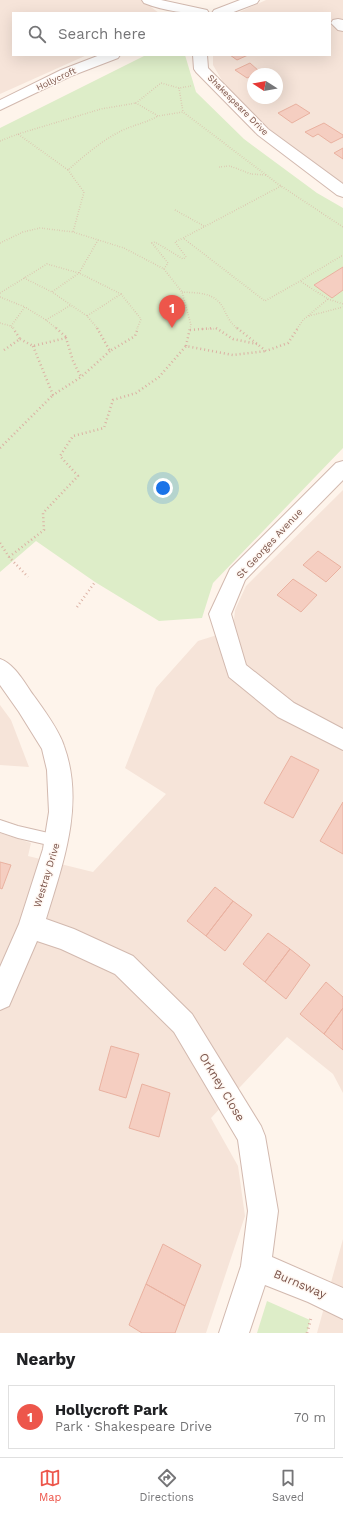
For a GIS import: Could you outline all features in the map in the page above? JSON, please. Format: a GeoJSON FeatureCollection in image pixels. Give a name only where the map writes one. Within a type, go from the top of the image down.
{"type":"FeatureCollection","features":[{"type":"Feature","properties":{"kind":"street"},"geometry":{"type":"LineString","coordinates":[[149,0],[164,6],[197,12]]}},
{"type":"Feature","properties":{"kind":"street"},"geometry":{"type":"LineString","coordinates":[[222,12],[252,0]]}},
{"type":"Feature","properties":{"kind":"street","name":"Hollycroft"},"geometry":{"type":"LineString","coordinates":[[0,106],[66,73],[110,56]]}},
{"type":"Feature","properties":{"kind":"street","name":"Shakespeare Drive"},"geometry":{"type":"LineString","coordinates":[[200,56],[202,69],[263,132],[343,192]]}},
{"type":"Feature","properties":{"kind":"street","name":"St Georges Avenue"},"geometry":{"type":"LineString","coordinates":[[343,468],[237,575],[220,614],[237,670],[286,710],[343,740]]}},
{"type":"Feature","properties":{"kind":"street","name":"Westray Drive"},"geometry":{"type":"LineString","coordinates":[[0,668],[27,705],[53,746],[59,770],[61,812],[57,841],[31,926],[0,997]]}},
{"type":"Feature","properties":{"kind":"street","name":"Orkney Close"},"geometry":{"type":"LineString","coordinates":[[31,926],[65,938],[124,965],[183,1023],[251,1136],[263,1211],[256,1266],[234,1333]]}},
{"type":"Feature","properties":{"kind":"street","name":"Burnsway"},"geometry":{"type":"LineString","coordinates":[[256,1266],[318,1291],[343,1304]]}},
{"type":"Feature","properties":{"kind":"lane"},"geometry":{"type":"LineString","coordinates":[[0,826],[18,832],[57,841]]}},
{"type":"Feature","properties":{"kind":"path"},"geometry":{"type":"LineString","coordinates":[[0,141],[18,134],[101,109],[136,103],[161,83],[179,88],[214,82]]}},
{"type":"Feature","properties":{"kind":"path"},"geometry":{"type":"LineString","coordinates":[[179,88],[182,112],[281,186],[343,227]]}},
{"type":"Feature","properties":{"kind":"path"},"geometry":{"type":"LineString","coordinates":[[136,103],[158,116]]}},
{"type":"Feature","properties":{"kind":"path"},"geometry":{"type":"LineString","coordinates":[[68,170],[89,152],[120,131],[140,124],[149,123],[158,116],[182,112]]}},
{"type":"Feature","properties":{"kind":"path"},"geometry":{"type":"LineString","coordinates":[[18,134],[68,170],[84,192],[73,232]]}},
{"type":"Feature","properties":{"kind":"path"},"geometry":{"type":"LineString","coordinates":[[219,167],[230,166],[251,174],[266,175]]}},
{"type":"Feature","properties":{"kind":"path"},"geometry":{"type":"LineString","coordinates":[[164,269],[168,264],[152,243],[155,242],[183,259],[186,257],[175,242],[281,186]]}},
{"type":"Feature","properties":{"kind":"path"},"geometry":{"type":"LineString","coordinates":[[175,210],[204,226]]}},
{"type":"Feature","properties":{"kind":"path"},"geometry":{"type":"LineString","coordinates":[[0,243],[23,232],[40,228],[73,232],[124,248],[164,269],[182,292],[191,325],[186,346],[159,376],[136,393],[113,400],[104,428],[73,436],[60,456],[78,476],[43,513],[44,530],[9,557]]}},
{"type":"Feature","properties":{"kind":"path"},"geometry":{"type":"LineString","coordinates":[[183,238],[265,300],[343,255]]}},
{"type":"Feature","properties":{"kind":"path"},"geometry":{"type":"LineString","coordinates":[[52,292],[79,273],[98,240]]}},
{"type":"Feature","properties":{"kind":"path"},"geometry":{"type":"LineString","coordinates":[[0,293],[47,264],[79,273],[121,294],[141,319],[134,336],[110,351],[81,377],[53,395],[0,448]]}},
{"type":"Feature","properties":{"kind":"path"},"geometry":{"type":"LineString","coordinates":[[24,278],[52,292],[87,316],[98,329],[110,351]]}},
{"type":"Feature","properties":{"kind":"path"},"geometry":{"type":"LineString","coordinates":[[300,281],[328,300],[343,304]]}},
{"type":"Feature","properties":{"kind":"path"},"geometry":{"type":"LineString","coordinates":[[182,292],[202,293],[218,301],[230,323],[266,351]]}},
{"type":"Feature","properties":{"kind":"path"},"geometry":{"type":"LineString","coordinates":[[87,316],[121,294]]}},
{"type":"Feature","properties":{"kind":"path"},"geometry":{"type":"LineString","coordinates":[[0,297],[25,307],[46,320],[66,338],[73,361],[81,377]]}},
{"type":"Feature","properties":{"kind":"path"},"geometry":{"type":"LineString","coordinates":[[186,346],[233,354],[266,351],[288,343],[303,320],[328,300]]}},
{"type":"Feature","properties":{"kind":"path"},"geometry":{"type":"LineString","coordinates":[[46,320],[71,305]]}},
{"type":"Feature","properties":{"kind":"path"},"geometry":{"type":"LineString","coordinates":[[11,326],[25,307]]}},
{"type":"Feature","properties":{"kind":"path"},"geometry":{"type":"LineString","coordinates":[[307,317],[343,308]]}},
{"type":"Feature","properties":{"kind":"path"},"geometry":{"type":"LineString","coordinates":[[0,322],[11,326],[20,338],[33,346],[53,395]]}},
{"type":"Feature","properties":{"kind":"path"},"geometry":{"type":"LineString","coordinates":[[190,330],[216,328],[233,339],[258,344]]}},
{"type":"Feature","properties":{"kind":"path"},"geometry":{"type":"LineString","coordinates":[[4,350],[20,338]]}},
{"type":"Feature","properties":{"kind":"path"},"geometry":{"type":"LineString","coordinates":[[33,346],[66,338]]}},
{"type":"Feature","properties":{"kind":"path"},"geometry":{"type":"LineString","coordinates":[[0,543],[9,557],[28,577]]}},
{"type":"Feature","properties":{"kind":"path"},"geometry":{"type":"LineString","coordinates":[[77,607],[95,582]]}},
{"type":"Feature","properties":{"kind":"shaded area"},"geometry":{"type":"Polygon","coordinates":[[[0,0],[167,0],[151,7],[158,12],[12,12],[12,56],[85,56],[0,94],[0,0]]]}},
{"type":"Feature","properties":{"kind":"shaded area"},"geometry":{"type":"Polygon","coordinates":[[[266,0],[343,0],[343,186],[249,113],[224,84],[213,65],[213,56],[331,56],[331,12],[239,12],[266,0]]]}},
{"type":"Feature","properties":{"kind":"shaded area"},"geometry":{"type":"Polygon","coordinates":[[[343,490],[343,1093],[333,1074],[287,1037],[211,1118],[238,1166],[245,1216],[206,1333],[0,1333],[0,833],[31,843],[28,856],[93,872],[166,794],[125,768],[156,688],[198,641],[233,630],[235,610],[246,586],[343,490]]]}},
{"type":"Feature","properties":{"kind":"shaded area"},"geometry":{"type":"Polygon","coordinates":[[[0,705],[11,720],[29,767],[0,765],[0,705]]]}},
{"type":"Feature","properties":{"kind":"shaded area"},"geometry":{"type":"Polygon","coordinates":[[[343,1239],[343,1333],[317,1333],[343,1239]]]}},
{"type":"Feature","properties":{"kind":"green space"},"geometry":{"type":"Polygon","coordinates":[[[144,56],[185,56],[196,92],[244,139],[317,193],[343,208],[343,448],[213,583],[202,618],[159,621],[95,582],[36,541],[0,572],[0,128],[144,56]]]}},
{"type":"Feature","properties":{"kind":"green space"},"geometry":{"type":"Polygon","coordinates":[[[267,1301],[310,1320],[307,1333],[257,1333],[267,1301]]]}},
{"type":"Feature","properties":{"kind":"building"},"geometry":{"type":"Polygon","coordinates":[[[231,56],[246,56],[237,60],[231,56]]]}},
{"type":"Feature","properties":{"kind":"building"},"geometry":{"type":"Polygon","coordinates":[[[250,63],[256,68],[247,68],[247,78],[235,70],[250,63]]]}},
{"type":"Feature","properties":{"kind":"building"},"geometry":{"type":"Polygon","coordinates":[[[296,104],[310,113],[292,123],[278,113],[296,104]]]}},
{"type":"Feature","properties":{"kind":"building"},"geometry":{"type":"Polygon","coordinates":[[[324,123],[343,135],[343,137],[331,143],[318,134],[313,137],[305,132],[324,123]]]}},
{"type":"Feature","properties":{"kind":"building"},"geometry":{"type":"Polygon","coordinates":[[[343,148],[343,159],[334,153],[343,148]]]}},
{"type":"Feature","properties":{"kind":"building"},"geometry":{"type":"Polygon","coordinates":[[[343,267],[343,290],[332,298],[314,285],[343,267]]]}},
{"type":"Feature","properties":{"kind":"building"},"geometry":{"type":"Polygon","coordinates":[[[318,551],[341,567],[326,582],[303,565],[318,551]]]}},
{"type":"Feature","properties":{"kind":"building"},"geometry":{"type":"Polygon","coordinates":[[[293,579],[317,595],[301,612],[277,595],[293,579]]]}},
{"type":"Feature","properties":{"kind":"building"},"geometry":{"type":"Polygon","coordinates":[[[291,756],[319,770],[293,818],[264,803],[291,756]]]}},
{"type":"Feature","properties":{"kind":"building"},"geometry":{"type":"Polygon","coordinates":[[[343,802],[343,854],[320,841],[343,802]]]}},
{"type":"Feature","properties":{"kind":"building"},"geometry":{"type":"Polygon","coordinates":[[[0,862],[11,865],[2,889],[0,888],[0,862]]]}},
{"type":"Feature","properties":{"kind":"building"},"geometry":{"type":"Polygon","coordinates":[[[215,887],[233,901],[206,936],[187,921],[215,887]]]}},
{"type":"Feature","properties":{"kind":"building"},"geometry":{"type":"Polygon","coordinates":[[[233,901],[252,915],[225,951],[206,936],[233,901]]]}},
{"type":"Feature","properties":{"kind":"building"},"geometry":{"type":"Polygon","coordinates":[[[268,933],[290,949],[265,982],[243,964],[268,933]]]}},
{"type":"Feature","properties":{"kind":"building"},"geometry":{"type":"Polygon","coordinates":[[[290,949],[310,965],[286,999],[265,982],[290,949]]]}},
{"type":"Feature","properties":{"kind":"building"},"geometry":{"type":"Polygon","coordinates":[[[326,982],[343,997],[343,1008],[324,1034],[300,1014],[326,982]]]}},
{"type":"Feature","properties":{"kind":"building"},"geometry":{"type":"Polygon","coordinates":[[[343,1008],[343,1050],[324,1034],[343,1008]]]}},
{"type":"Feature","properties":{"kind":"building"},"geometry":{"type":"Polygon","coordinates":[[[111,1046],[139,1054],[126,1098],[99,1090],[111,1046]]]}},
{"type":"Feature","properties":{"kind":"building"},"geometry":{"type":"Polygon","coordinates":[[[142,1084],[170,1093],[159,1137],[129,1128],[142,1084]]]}},
{"type":"Feature","properties":{"kind":"building"},"geometry":{"type":"Polygon","coordinates":[[[163,1244],[201,1265],[185,1306],[146,1284],[163,1244]]]}},
{"type":"Feature","properties":{"kind":"building"},"geometry":{"type":"Polygon","coordinates":[[[146,1284],[185,1306],[175,1333],[142,1333],[129,1325],[146,1284]]]}},
{"type":"Feature","properties":{"kind":"place","name":"Hollycroft Park"},"geometry":{"type":"Point","coordinates":[172,328]}}]}
